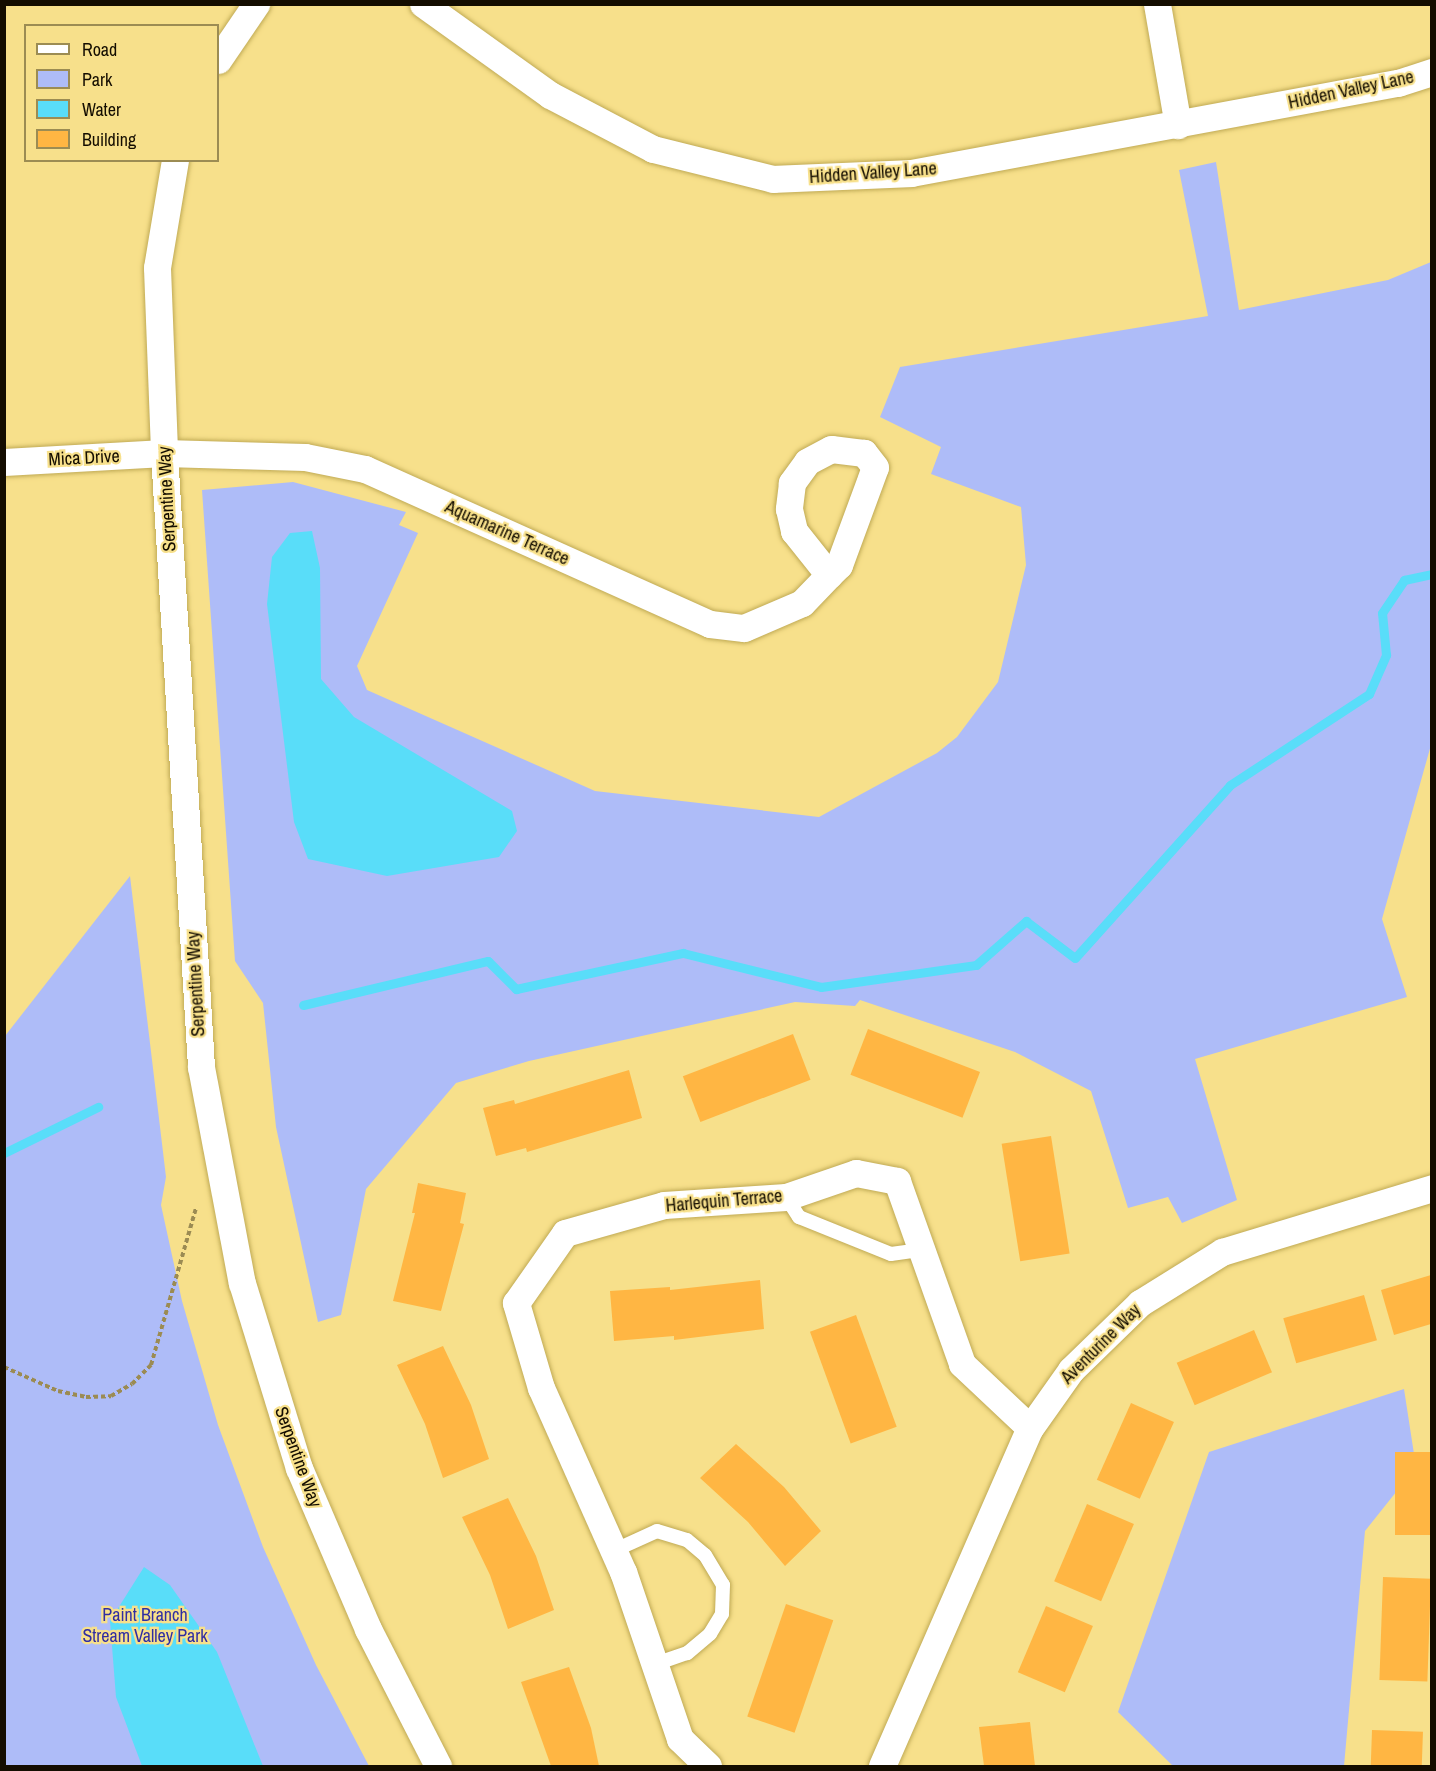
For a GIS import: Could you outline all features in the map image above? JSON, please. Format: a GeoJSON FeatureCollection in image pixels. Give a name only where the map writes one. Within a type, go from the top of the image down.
{"type":"FeatureCollection","features":[{"type":"Feature","properties":{"kind":"street"},"geometry":{"type":"LineString","coordinates":[[219,59],[256,4]]}},
{"type":"Feature","properties":{"kind":"street","name":"Hidden Valley Lane"},"geometry":{"type":"LineString","coordinates":[[423,4],[550,95],[654,149],[773,179],[911,173],[1178,125],[1398,82],[1431,72]]}},
{"type":"Feature","properties":{"kind":"street"},"geometry":{"type":"LineString","coordinates":[[1157,4],[1178,125]]}},
{"type":"Feature","properties":{"kind":"street","name":"Serpentine Way"},"geometry":{"type":"LineString","coordinates":[[175,162],[157,268],[164,453],[201,1067],[242,1283],[299,1468],[368,1629],[438,1767]]}},
{"type":"Feature","properties":{"kind":"street","name":"Mica Drive"},"geometry":{"type":"LineString","coordinates":[[4,462],[164,453]]}},
{"type":"Feature","properties":{"kind":"street","name":"Aquamarine Terrace"},"geometry":{"type":"LineString","coordinates":[[164,453],[305,457],[365,469],[710,624],[744,628],[802,603],[829,575]]}},
{"type":"Feature","properties":{"kind":"street","name":"Harlequin Terrace"},"geometry":{"type":"LineString","coordinates":[[708,1767],[680,1739],[613,1551],[541,1388],[516,1303],[565,1233],[664,1205],[786,1197],[856,1173],[897,1181],[962,1364],[1030,1428]]}},
{"type":"Feature","properties":{"kind":"street","name":"Aventurine Way"},"geometry":{"type":"LineString","coordinates":[[882,1767],[1030,1428],[1071,1370],[1140,1303],[1222,1252],[1431,1188]]}},
{"type":"Feature","properties":{"kind":"lane"},"geometry":{"type":"LineString","coordinates":[[786,1197],[799,1217],[891,1254],[921,1250]]}},
{"type":"Feature","properties":{"kind":"lane"},"geometry":{"type":"LineString","coordinates":[[613,1551],[657,1531],[687,1540],[705,1555],[723,1585],[722,1614],[710,1634],[687,1653],[655,1664]]}},
{"type":"Feature","properties":{"kind":"path"},"geometry":{"type":"LineString","coordinates":[[4,1367],[58,1391],[86,1397],[111,1396],[132,1384],[151,1365],[198,1202]]}},
{"type":"Feature","properties":{"kind":"green space"},"geometry":{"type":"Polygon","coordinates":[[[1216,162],[1239,310],[1388,280],[1431,262],[1431,745],[1382,919],[1407,997],[1195,1059],[1237,1200],[1182,1223],[1168,1197],[1128,1208],[1091,1091],[1015,1052],[860,1000],[855,1006],[795,1002],[529,1061],[456,1083],[366,1189],[341,1315],[318,1322],[276,1127],[263,1003],[235,961],[202,490],[293,482],[406,512],[399,525],[418,533],[357,666],[367,690],[595,791],[819,817],[937,753],[957,737],[998,682],[1026,565],[1021,507],[931,474],[941,447],[880,417],[900,367],[1208,316],[1179,170],[1216,162]]]}},
{"type":"Feature","properties":{"kind":"green space","name":"Paint Branch Stream Valley Park"},"geometry":{"type":"Polygon","coordinates":[[[130,876],[166,1177],[161,1205],[182,1301],[218,1425],[263,1547],[316,1665],[369,1766],[5,1766],[5,1036],[130,876]]]}},
{"type":"Feature","properties":{"kind":"green space"},"geometry":{"type":"Polygon","coordinates":[[[1404,1389],[1416,1467],[1365,1531],[1344,1766],[1173,1766],[1118,1712],[1209,1452],[1404,1389]]]}},
{"type":"Feature","properties":{"kind":"water"},"geometry":{"type":"Polygon","coordinates":[[[312,531],[320,568],[321,679],[354,717],[512,811],[517,831],[499,857],[387,876],[308,859],[294,822],[267,604],[272,557],[290,533],[312,531]]]}},
{"type":"Feature","properties":{"kind":"water"},"geometry":{"type":"Polygon","coordinates":[[[144,1567],[170,1585],[217,1652],[263,1766],[142,1766],[116,1697],[110,1621],[144,1567]]]}},
{"type":"Feature","properties":{"kind":"building"},"geometry":{"type":"Polygon","coordinates":[[[868,1029],[980,1072],[962,1118],[850,1075],[868,1029]]]}},
{"type":"Feature","properties":{"kind":"building"},"geometry":{"type":"Polygon","coordinates":[[[793,1034],[811,1080],[700,1122],[683,1076],[793,1034]]]}},
{"type":"Feature","properties":{"kind":"building"},"geometry":{"type":"Polygon","coordinates":[[[629,1070],[642,1118],[527,1152],[526,1148],[496,1156],[483,1108],[514,1100],[515,1104],[629,1070]]]}},
{"type":"Feature","properties":{"kind":"building"},"geometry":{"type":"Polygon","coordinates":[[[1051,1136],[1070,1254],[1020,1261],[1002,1144],[1051,1136]]]}},
{"type":"Feature","properties":{"kind":"building"},"geometry":{"type":"Polygon","coordinates":[[[418,1183],[466,1193],[460,1223],[464,1224],[441,1311],[393,1301],[415,1213],[412,1213],[418,1183]]]}},
{"type":"Feature","properties":{"kind":"building"},"geometry":{"type":"Polygon","coordinates":[[[1431,1275],[1431,1324],[1394,1335],[1381,1290],[1431,1275]]]}},
{"type":"Feature","properties":{"kind":"building"},"geometry":{"type":"Polygon","coordinates":[[[760,1280],[764,1329],[674,1340],[674,1336],[614,1341],[610,1291],[670,1287],[670,1290],[760,1280]]]}},
{"type":"Feature","properties":{"kind":"building"},"geometry":{"type":"Polygon","coordinates":[[[1364,1295],[1377,1340],[1296,1363],[1283,1318],[1364,1295]]]}},
{"type":"Feature","properties":{"kind":"building"},"geometry":{"type":"Polygon","coordinates":[[[856,1315],[897,1427],[851,1444],[810,1332],[856,1315]]]}},
{"type":"Feature","properties":{"kind":"building"},"geometry":{"type":"Polygon","coordinates":[[[1254,1330],[1272,1372],[1195,1405],[1177,1363],[1254,1330]]]}},
{"type":"Feature","properties":{"kind":"building"},"geometry":{"type":"Polygon","coordinates":[[[443,1346],[471,1405],[489,1459],[443,1478],[425,1424],[397,1365],[443,1346]]]}},
{"type":"Feature","properties":{"kind":"building"},"geometry":{"type":"Polygon","coordinates":[[[1131,1403],[1174,1422],[1140,1499],[1097,1480],[1131,1403]]]}},
{"type":"Feature","properties":{"kind":"building"},"geometry":{"type":"Polygon","coordinates":[[[736,1444],[784,1487],[821,1531],[785,1566],[748,1522],[700,1478],[736,1444]]]}},
{"type":"Feature","properties":{"kind":"building"},"geometry":{"type":"Polygon","coordinates":[[[1395,1452],[1431,1452],[1431,1535],[1395,1535],[1395,1452]]]}},
{"type":"Feature","properties":{"kind":"building"},"geometry":{"type":"Polygon","coordinates":[[[508,1498],[536,1556],[554,1610],[508,1629],[490,1575],[462,1517],[508,1498]]]}},
{"type":"Feature","properties":{"kind":"building"},"geometry":{"type":"Polygon","coordinates":[[[1087,1504],[1134,1524],[1101,1601],[1054,1581],[1087,1504]]]}},
{"type":"Feature","properties":{"kind":"building"},"geometry":{"type":"Polygon","coordinates":[[[1383,1577],[1431,1579],[1427,1682],[1379,1680],[1383,1577]]]}},
{"type":"Feature","properties":{"kind":"building"},"geometry":{"type":"Polygon","coordinates":[[[786,1604],[833,1620],[795,1733],[747,1717],[786,1604]]]}},
{"type":"Feature","properties":{"kind":"building"},"geometry":{"type":"Polygon","coordinates":[[[1046,1606],[1093,1626],[1065,1692],[1018,1672],[1046,1606]]]}},
{"type":"Feature","properties":{"kind":"building"},"geometry":{"type":"Polygon","coordinates":[[[569,1667],[591,1728],[599,1766],[551,1766],[521,1682],[569,1667]]]}},
{"type":"Feature","properties":{"kind":"building"},"geometry":{"type":"Polygon","coordinates":[[[1030,1722],[1035,1766],[984,1766],[979,1727],[1030,1722]]]}},
{"type":"Feature","properties":{"kind":"building"},"geometry":{"type":"Polygon","coordinates":[[[1372,1730],[1423,1732],[1422,1766],[1371,1766],[1372,1730]]]}},
{"type":"Feature","properties":{"kind":"waterway"},"geometry":{"type":"LineString","coordinates":[[303,1005],[488,961],[516,989],[683,953],[821,987],[976,965],[1026,921],[1075,958],[1230,785],[1369,694],[1386,655],[1382,613],[1404,580],[1432,574]]}},
{"type":"Feature","properties":{"kind":"waterway"},"geometry":{"type":"LineString","coordinates":[[4,1153],[98,1107]]}}]}
